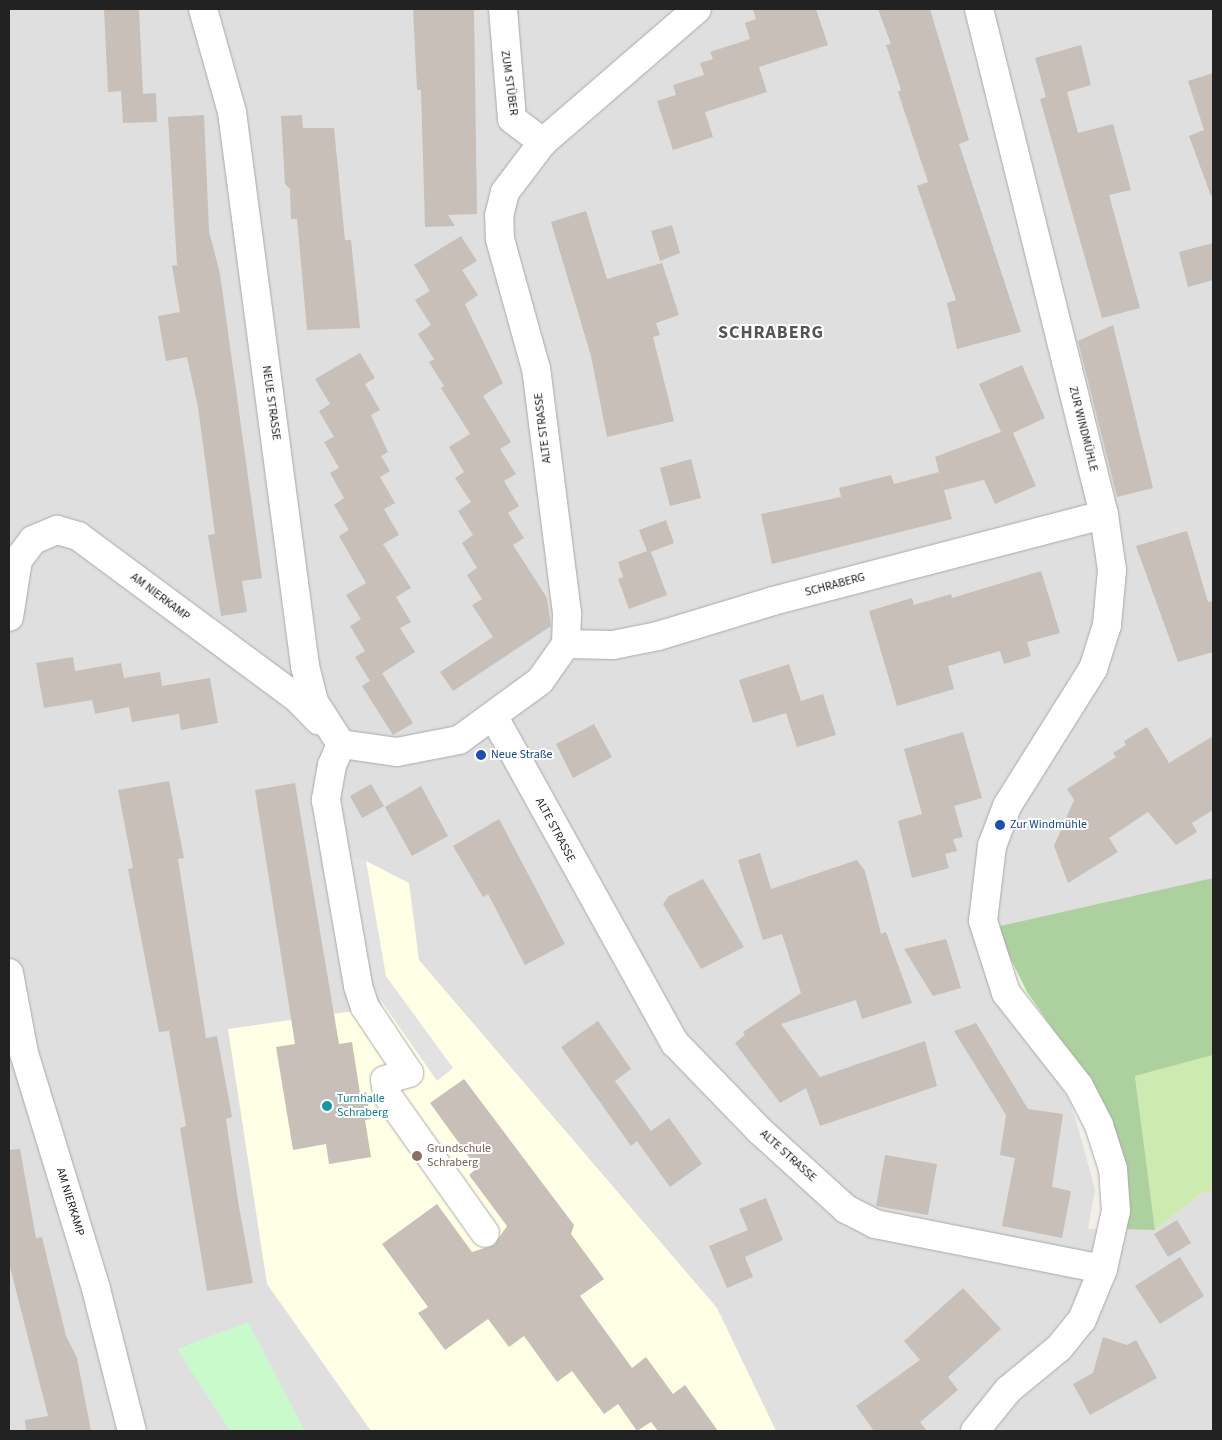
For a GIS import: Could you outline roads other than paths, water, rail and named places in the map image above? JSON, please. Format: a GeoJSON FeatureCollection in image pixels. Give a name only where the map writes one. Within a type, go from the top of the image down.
{"type":"FeatureCollection","features":[{"type":"Feature","properties":{"kind":"street","name":"NEUE STRASSE"},"geometry":{"type":"LineString","coordinates":[[203,9],[232,112],[305,666],[314,702],[341,744]]}},
{"type":"Feature","properties":{"kind":"street","name":"ZUM STÜBER"},"geometry":{"type":"LineString","coordinates":[[502,9],[512,118],[543,142]]}},
{"type":"Feature","properties":{"kind":"street","name":"ALTE STRASSE"},"geometry":{"type":"LineString","coordinates":[[566,644],[567,613],[536,369],[500,240],[499,216],[506,192],[543,142],[697,9]]}},
{"type":"Feature","properties":{"kind":"street","name":"ZUR WINDMÜHLE"},"geometry":{"type":"LineString","coordinates":[[979,9],[1104,515],[1112,570],[1107,625],[1093,668],[1007,806],[990,853],[982,904],[986,941],[1000,982],[1079,1086],[1104,1138],[1116,1210],[1103,1269]]}},
{"type":"Feature","properties":{"kind":"street","name":"SCHRABERG"},"geometry":{"type":"LineString","coordinates":[[566,644],[613,645],[658,636],[773,601],[1104,515]]}},
{"type":"Feature","properties":{"kind":"street","name":"AM NIERKAMP"},"geometry":{"type":"LineString","coordinates":[[9,617],[18,560],[33,540],[57,530],[78,536],[298,699],[341,744]]}},
{"type":"Feature","properties":{"kind":"street"},"geometry":{"type":"LineString","coordinates":[[485,1233],[387,1095],[385,1080],[409,1073],[365,1006],[358,986],[326,800],[332,765],[341,744],[368,751],[428,749],[459,740],[494,717],[540,681],[566,644]]}},
{"type":"Feature","properties":{"kind":"street","name":"ALTE STRASSE"},"geometry":{"type":"LineString","coordinates":[[494,717],[675,1043],[774,1143],[846,1208],[875,1224],[1103,1269]]}},
{"type":"Feature","properties":{"kind":"street","name":"AM NIERKAMP"},"geometry":{"type":"LineString","coordinates":[[9,973],[16,1049],[96,1288],[132,1431]]}},
{"type":"Feature","properties":{"kind":"street"},"geometry":{"type":"LineString","coordinates":[[975,1431],[1008,1390],[1070,1335],[1082,1320],[1103,1269]]}},
{"type":"Feature","properties":{"kind":"place","name":"Neue Straße"},"geometry":{"type":"Point","coordinates":[481,755]}},
{"type":"Feature","properties":{"kind":"place","name":"Zur Windmühle"},"geometry":{"type":"Point","coordinates":[1000,825]}},
{"type":"Feature","properties":{"kind":"place","name":"Turnhalle Schraberg"},"geometry":{"type":"Point","coordinates":[327,1106]}},
{"type":"Feature","properties":{"kind":"place","name":"Grundschule Schraberg"},"geometry":{"type":"Point","coordinates":[417,1156]}},
{"type":"Feature","properties":{"kind":"district","name":"SCHRABERG"},"geometry":{"type":"Point","coordinates":[771,333]}}]}
